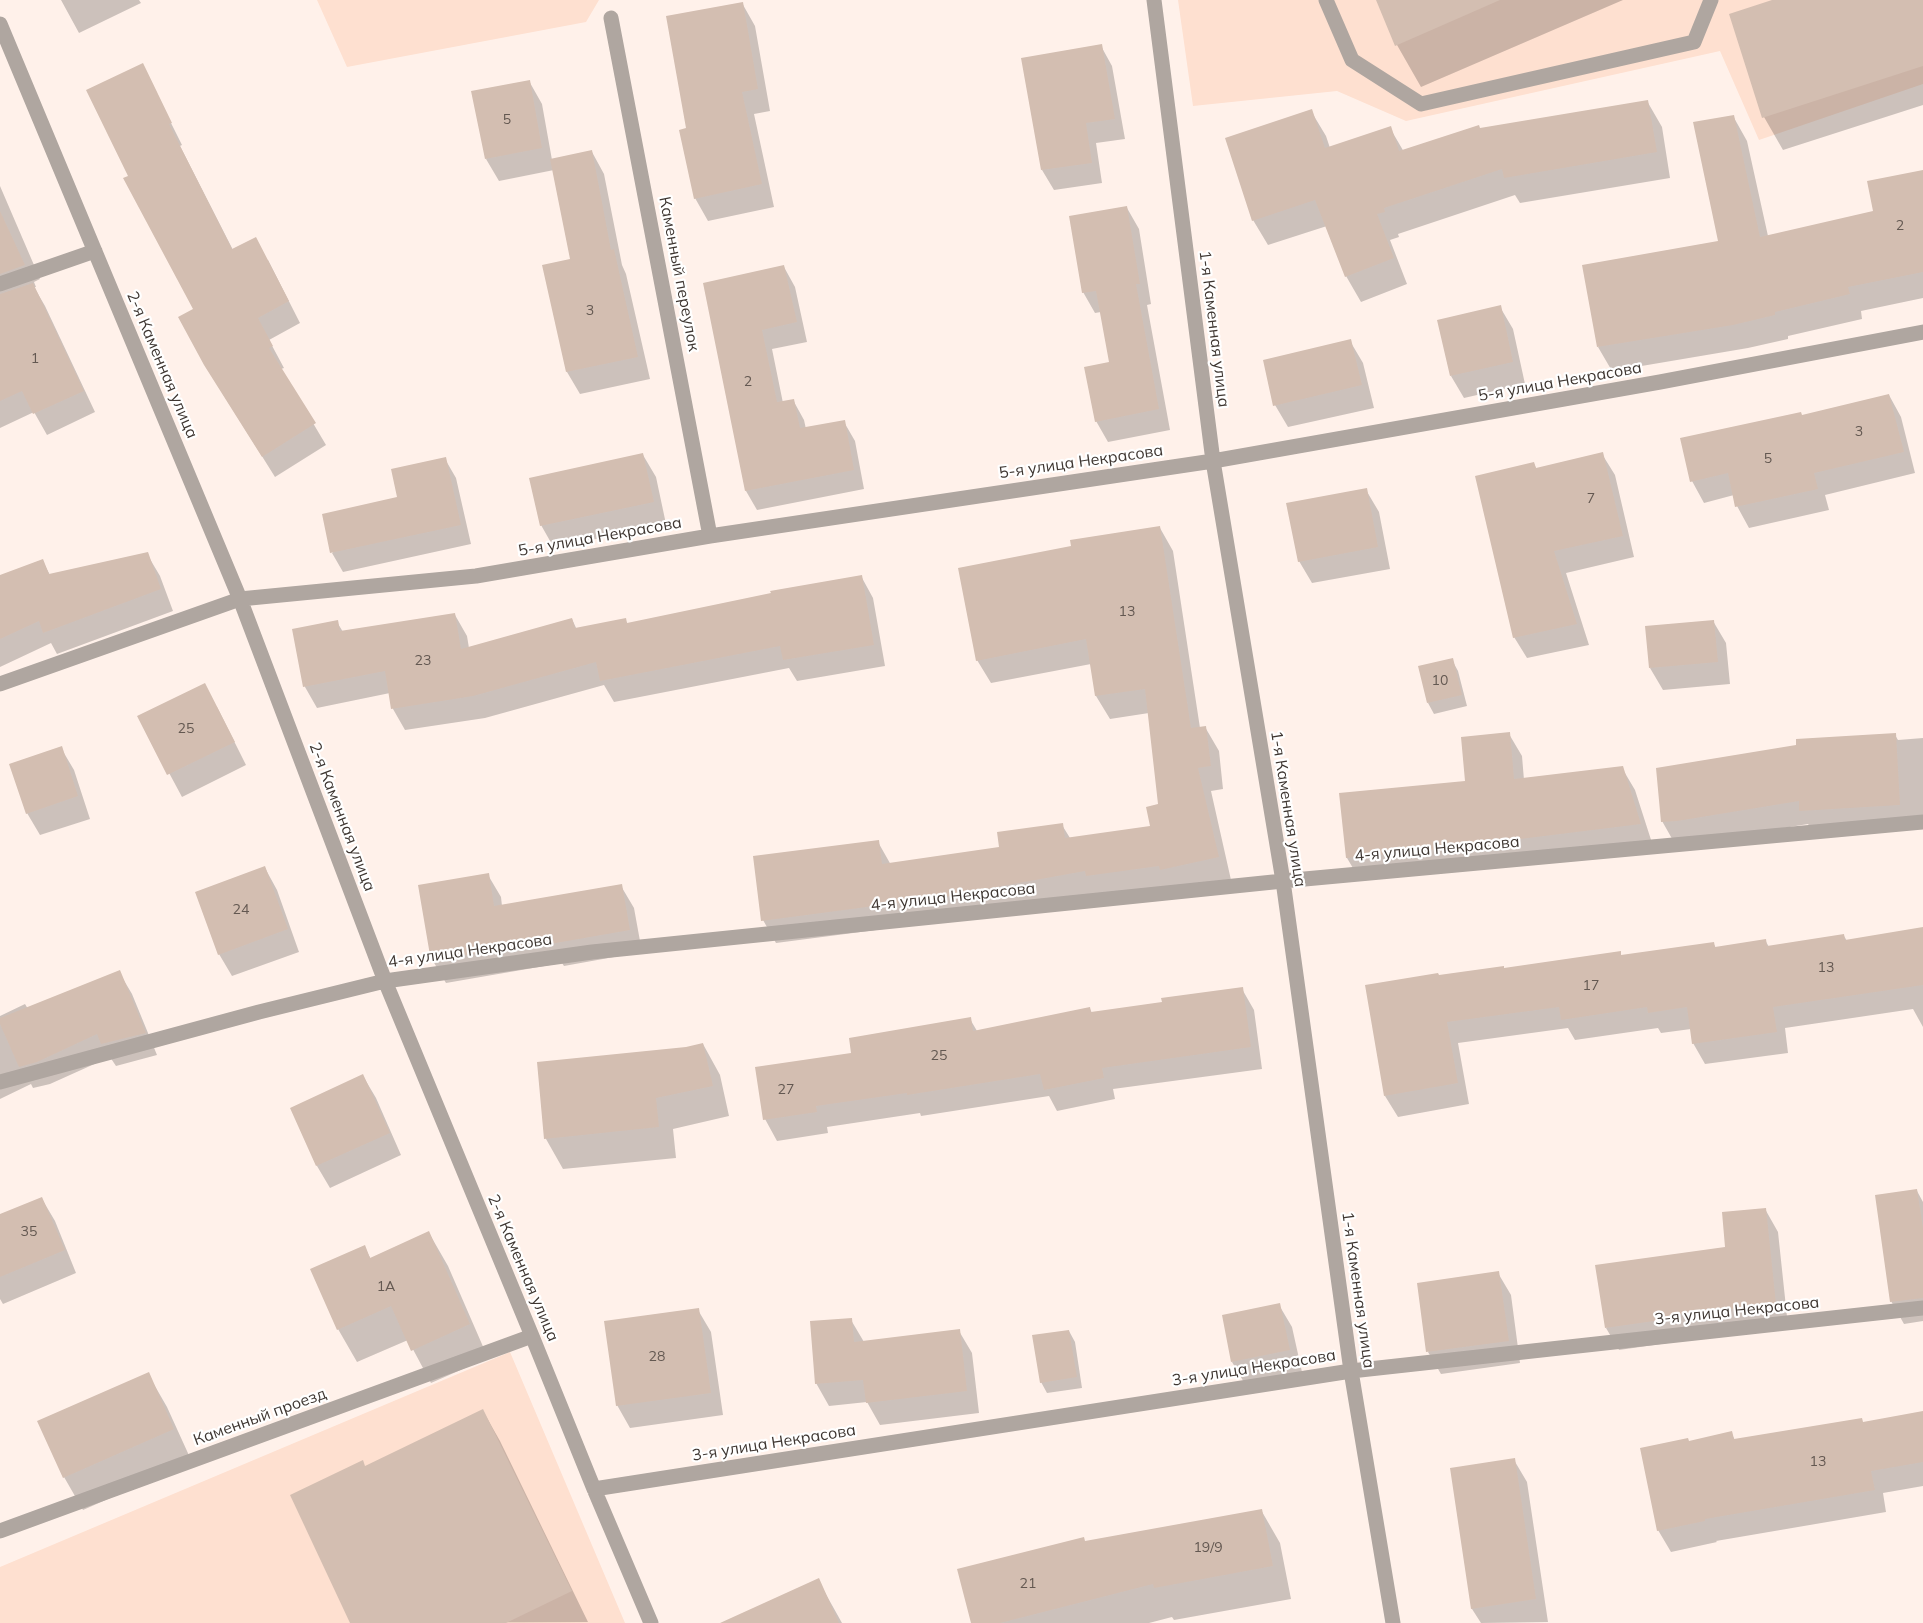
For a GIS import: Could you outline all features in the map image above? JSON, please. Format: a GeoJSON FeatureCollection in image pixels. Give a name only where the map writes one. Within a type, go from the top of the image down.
{"type":"FeatureCollection","features":[{"type":"Feature","properties":{"kind":"street","name":"1-я Каменная улица"},"geometry":{"type":"LineString","coordinates":[[1154,0],[1212,461],[1282,881],[1352,1371],[1393,1623]]}},
{"type":"Feature","properties":{"kind":"street"},"geometry":{"type":"LineString","coordinates":[[1326,0],[1352,60],[1421,104],[1694,42],[1711,0]]}},
{"type":"Feature","properties":{"kind":"street","name":"Каменный переулок"},"geometry":{"type":"LineString","coordinates":[[611,18],[710,536]]}},
{"type":"Feature","properties":{"kind":"street","name":"2-я Каменная улица"},"geometry":{"type":"LineString","coordinates":[[0,24],[240,599],[385,981],[651,1623]]}},
{"type":"Feature","properties":{"kind":"street"},"geometry":{"type":"LineString","coordinates":[[0,284],[94,251]]}},
{"type":"Feature","properties":{"kind":"street","name":"5-я улица Некрасова"},"geometry":{"type":"LineString","coordinates":[[0,684],[240,599],[476,576],[710,536],[1212,461],[1660,382],[1923,332]]}},
{"type":"Feature","properties":{"kind":"street","name":"4-я улица Некрасова"},"geometry":{"type":"LineString","coordinates":[[0,1082],[259,1012],[385,981],[592,952],[1282,881],[1923,822]]}},
{"type":"Feature","properties":{"kind":"street","name":"3-я улица Некрасова"},"geometry":{"type":"LineString","coordinates":[[594,1489],[1352,1371],[1923,1308]]}},
{"type":"Feature","properties":{"kind":"street","name":"Каменный проезд"},"geometry":{"type":"LineString","coordinates":[[0,1531],[532,1336]]}},
{"type":"Feature","properties":{"kind":"shaded area"},"geometry":{"type":"Polygon","coordinates":[[[317,0],[599,0],[586,22],[347,67],[317,0]]]}},
{"type":"Feature","properties":{"kind":"shaded area"},"geometry":{"type":"Polygon","coordinates":[[[1178,0],[1923,0],[1923,84],[1759,140],[1720,51],[1406,121],[1337,91],[1193,106],[1178,0]]]}},
{"type":"Feature","properties":{"kind":"shaded area"},"geometry":{"type":"Polygon","coordinates":[[[510,1352],[625,1623],[0,1623],[0,1567],[510,1352]]]}},
{"type":"Feature","properties":{"kind":"building"},"geometry":{"type":"Polygon","coordinates":[[[1376,0],[1500,0],[1395,46],[1376,0]]]}},
{"type":"Feature","properties":{"kind":"building"},"geometry":{"type":"Polygon","coordinates":[[[1772,0],[1923,0],[1923,66],[1762,118],[1729,14],[1772,0]]]}},
{"type":"Feature","properties":{"kind":"building"},"geometry":{"type":"Polygon","coordinates":[[[743,2],[758,89],[742,92],[762,184],[694,199],[679,130],[686,128],[666,16],[743,2]]]}},
{"type":"Feature","properties":{"kind":"building"},"geometry":{"type":"Polygon","coordinates":[[[1102,44],[1115,119],[1086,123],[1092,163],[1041,170],[1021,58],[1102,44]]]}},
{"type":"Feature","properties":{"kind":"building"},"geometry":{"type":"Polygon","coordinates":[[[143,63],[172,123],[169,124],[232,249],[256,237],[289,301],[258,318],[273,346],[269,348],[316,423],[262,457],[204,365],[178,317],[193,309],[123,178],[128,176],[86,90],[143,63]]]}},
{"type":"Feature","properties":{"kind":"building"},"geometry":{"type":"Polygon","coordinates":[[[530,80],[542,148],[485,159],[471,91],[530,80]]]}},
{"type":"Feature","properties":{"kind":"building"},"geometry":{"type":"Polygon","coordinates":[[[1648,100],[1657,152],[1504,178],[1502,169],[1384,208],[1385,212],[1377,214],[1394,258],[1345,277],[1315,200],[1252,221],[1225,138],[1312,109],[1325,148],[1391,126],[1399,151],[1479,125],[1480,128],[1648,100]]]}},
{"type":"Feature","properties":{"kind":"building"},"geometry":{"type":"Polygon","coordinates":[[[1734,115],[1760,237],[1873,211],[1867,181],[1923,170],[1923,272],[1848,287],[1850,294],[1775,312],[1775,315],[1733,325],[1597,347],[1582,265],[1718,241],[1693,122],[1734,115]]]}},
{"type":"Feature","properties":{"kind":"building"},"geometry":{"type":"Polygon","coordinates":[[[592,150],[611,250],[614,249],[638,357],[566,372],[542,265],[570,259],[550,159],[592,150]]]}},
{"type":"Feature","properties":{"kind":"building"},"geometry":{"type":"Polygon","coordinates":[[[1127,206],[1140,284],[1136,284],[1159,409],[1095,422],[1084,367],[1109,362],[1096,291],[1082,293],[1069,216],[1127,206]]]}},
{"type":"Feature","properties":{"kind":"building"},"geometry":{"type":"Polygon","coordinates":[[[0,211],[25,265],[0,274],[0,211]]]}},
{"type":"Feature","properties":{"kind":"building"},"geometry":{"type":"Polygon","coordinates":[[[784,265],[797,322],[762,330],[777,402],[794,399],[800,428],[845,420],[854,470],[745,491],[703,283],[784,265]]]}},
{"type":"Feature","properties":{"kind":"building"},"geometry":{"type":"Polygon","coordinates":[[[33,283],[84,391],[33,414],[22,391],[0,401],[0,294],[33,283]]]}},
{"type":"Feature","properties":{"kind":"building"},"geometry":{"type":"Polygon","coordinates":[[[1501,305],[1513,362],[1450,376],[1437,320],[1501,305]]]}},
{"type":"Feature","properties":{"kind":"building"},"geometry":{"type":"Polygon","coordinates":[[[1351,339],[1362,385],[1273,406],[1263,360],[1351,339]]]}},
{"type":"Feature","properties":{"kind":"building"},"geometry":{"type":"Polygon","coordinates":[[[1889,394],[1904,452],[1814,473],[1818,489],[1735,507],[1728,473],[1690,482],[1680,438],[1801,412],[1802,415],[1889,394]]]}},
{"type":"Feature","properties":{"kind":"building"},"geometry":{"type":"Polygon","coordinates":[[[1603,452],[1623,536],[1554,551],[1577,624],[1513,638],[1475,476],[1534,462],[1536,468],[1603,452]]]}},
{"type":"Feature","properties":{"kind":"building"},"geometry":{"type":"Polygon","coordinates":[[[643,453],[654,502],[540,526],[529,478],[643,453]]]}},
{"type":"Feature","properties":{"kind":"building"},"geometry":{"type":"Polygon","coordinates":[[[446,457],[461,525],[330,553],[322,514],[397,497],[391,469],[446,457]]]}},
{"type":"Feature","properties":{"kind":"building"},"geometry":{"type":"Polygon","coordinates":[[[1367,488],[1378,547],[1298,562],[1286,503],[1367,488]]]}},
{"type":"Feature","properties":{"kind":"building"},"geometry":{"type":"Polygon","coordinates":[[[1160,526],[1191,728],[1206,726],[1211,766],[1198,768],[1219,857],[1160,870],[1159,866],[1086,876],[1085,871],[980,890],[980,892],[761,921],[753,856],[879,840],[882,864],[999,847],[997,832],[1063,823],[1065,838],[1150,826],[1146,807],[1158,804],[1145,689],[1095,696],[1086,639],[976,661],[958,568],[1071,546],[1070,540],[1160,526]]]}},
{"type":"Feature","properties":{"kind":"building"},"geometry":{"type":"Polygon","coordinates":[[[148,552],[161,589],[43,633],[39,621],[0,639],[0,575],[43,559],[49,574],[148,552]]]}},
{"type":"Feature","properties":{"kind":"building"},"geometry":{"type":"Polygon","coordinates":[[[862,575],[874,645],[783,660],[780,646],[600,681],[596,662],[473,696],[391,709],[385,671],[303,687],[292,629],[338,620],[340,631],[455,613],[461,649],[572,618],[575,628],[626,618],[627,623],[771,593],[770,591],[862,575]]]}},
{"type":"Feature","properties":{"kind":"building"},"geometry":{"type":"Polygon","coordinates":[[[1714,620],[1718,662],[1649,668],[1645,626],[1714,620]]]}},
{"type":"Feature","properties":{"kind":"building"},"geometry":{"type":"Polygon","coordinates":[[[1453,658],[1462,695],[1427,703],[1418,666],[1453,658]]]}},
{"type":"Feature","properties":{"kind":"building"},"geometry":{"type":"Polygon","coordinates":[[[205,683],[235,742],[167,775],[137,716],[205,683]]]}},
{"type":"Feature","properties":{"kind":"building"},"geometry":{"type":"Polygon","coordinates":[[[1510,732],[1514,779],[1623,766],[1641,824],[1520,839],[1520,842],[1346,858],[1339,793],[1465,781],[1461,737],[1510,732]]]}},
{"type":"Feature","properties":{"kind":"building"},"geometry":{"type":"Polygon","coordinates":[[[1896,733],[1900,805],[1799,811],[1799,801],[1661,822],[1656,768],[1796,745],[1796,739],[1896,733]]]}},
{"type":"Feature","properties":{"kind":"building"},"geometry":{"type":"Polygon","coordinates":[[[62,746],[78,796],[26,814],[9,764],[62,746]]]}},
{"type":"Feature","properties":{"kind":"building"},"geometry":{"type":"Polygon","coordinates":[[[265,866],[288,929],[218,955],[195,892],[265,866]]]}},
{"type":"Feature","properties":{"kind":"building"},"geometry":{"type":"Polygon","coordinates":[[[489,873],[494,906],[622,884],[630,930],[431,961],[418,885],[489,873]]]}},
{"type":"Feature","properties":{"kind":"building"},"geometry":{"type":"Polygon","coordinates":[[[1923,927],[1923,985],[1773,1007],[1777,1032],[1692,1044],[1687,1007],[1648,1013],[1647,1007],[1561,1020],[1559,1007],[1447,1022],[1458,1083],[1384,1096],[1365,985],[1438,973],[1439,975],[1504,966],[1504,968],[1621,951],[1621,955],[1714,942],[1715,947],[1766,939],[1767,946],[1844,934],[1845,940],[1923,927]]]}},
{"type":"Feature","properties":{"kind":"building"},"geometry":{"type":"Polygon","coordinates":[[[120,970],[146,1033],[101,1044],[97,1034],[37,1062],[19,1067],[0,1024],[0,1018],[120,970]]]}},
{"type":"Feature","properties":{"kind":"building"},"geometry":{"type":"Polygon","coordinates":[[[1243,987],[1251,1047],[1102,1068],[1104,1078],[1044,1090],[1040,1074],[907,1095],[907,1093],[816,1106],[817,1112],[763,1120],[755,1067],[851,1053],[849,1038],[971,1017],[973,1031],[1090,1007],[1091,1012],[1162,1002],[1161,998],[1243,987]]]}},
{"type":"Feature","properties":{"kind":"building"},"geometry":{"type":"Polygon","coordinates":[[[703,1043],[713,1086],[656,1098],[659,1127],[544,1139],[537,1062],[686,1047],[703,1043]]]}},
{"type":"Feature","properties":{"kind":"building"},"geometry":{"type":"Polygon","coordinates":[[[363,1074],[390,1133],[316,1166],[290,1108],[363,1074]]]}},
{"type":"Feature","properties":{"kind":"building"},"geometry":{"type":"Polygon","coordinates":[[[1917,1189],[1923,1228],[1923,1298],[1890,1302],[1875,1195],[1917,1189]]]}},
{"type":"Feature","properties":{"kind":"building"},"geometry":{"type":"Polygon","coordinates":[[[42,1197],[65,1250],[0,1277],[0,1214],[42,1197]]]}},
{"type":"Feature","properties":{"kind":"building"},"geometry":{"type":"Polygon","coordinates":[[[1766,1208],[1776,1304],[1674,1315],[1675,1318],[1605,1328],[1595,1265],[1725,1247],[1722,1212],[1766,1208]]]}},
{"type":"Feature","properties":{"kind":"building"},"geometry":{"type":"Polygon","coordinates":[[[429,1231],[470,1324],[411,1351],[391,1306],[337,1330],[310,1269],[365,1245],[370,1258],[429,1231]]]}},
{"type":"Feature","properties":{"kind":"building"},"geometry":{"type":"Polygon","coordinates":[[[1499,1271],[1509,1341],[1426,1352],[1417,1283],[1499,1271]]]}},
{"type":"Feature","properties":{"kind":"building"},"geometry":{"type":"Polygon","coordinates":[[[1280,1303],[1290,1350],[1231,1362],[1222,1315],[1280,1303]]]}},
{"type":"Feature","properties":{"kind":"building"},"geometry":{"type":"Polygon","coordinates":[[[699,1308],[711,1393],[616,1406],[604,1321],[699,1308]]]}},
{"type":"Feature","properties":{"kind":"building"},"geometry":{"type":"Polygon","coordinates":[[[852,1318],[854,1342],[960,1329],[967,1391],[866,1403],[863,1380],[815,1384],[810,1321],[852,1318]]]}},
{"type":"Feature","properties":{"kind":"building"},"geometry":{"type":"Polygon","coordinates":[[[1069,1330],[1077,1377],[1040,1383],[1032,1335],[1069,1330]]]}},
{"type":"Feature","properties":{"kind":"building"},"geometry":{"type":"Polygon","coordinates":[[[149,1372],[174,1429],[63,1478],[37,1421],[149,1372]]]}},
{"type":"Feature","properties":{"kind":"building"},"geometry":{"type":"Polygon","coordinates":[[[483,1409],[572,1591],[506,1623],[350,1623],[290,1495],[363,1460],[365,1466],[483,1409]]]}},
{"type":"Feature","properties":{"kind":"building"},"geometry":{"type":"Polygon","coordinates":[[[1923,1411],[1923,1462],[1871,1471],[1875,1490],[1705,1519],[1705,1521],[1657,1531],[1640,1448],[1688,1438],[1689,1441],[1732,1431],[1734,1439],[1862,1418],[1863,1422],[1923,1411]]]}},
{"type":"Feature","properties":{"kind":"building"},"geometry":{"type":"Polygon","coordinates":[[[1515,1458],[1536,1599],[1471,1609],[1450,1468],[1515,1458]]]}},
{"type":"Feature","properties":{"kind":"building"},"geometry":{"type":"Polygon","coordinates":[[[1262,1509],[1273,1566],[1154,1588],[1153,1584],[1000,1623],[971,1623],[957,1569],[1084,1537],[1085,1541],[1262,1509]]]}},
{"type":"Feature","properties":{"kind":"building"},"geometry":{"type":"Polygon","coordinates":[[[819,1578],[839,1623],[720,1623],[819,1578]]]}}]}
